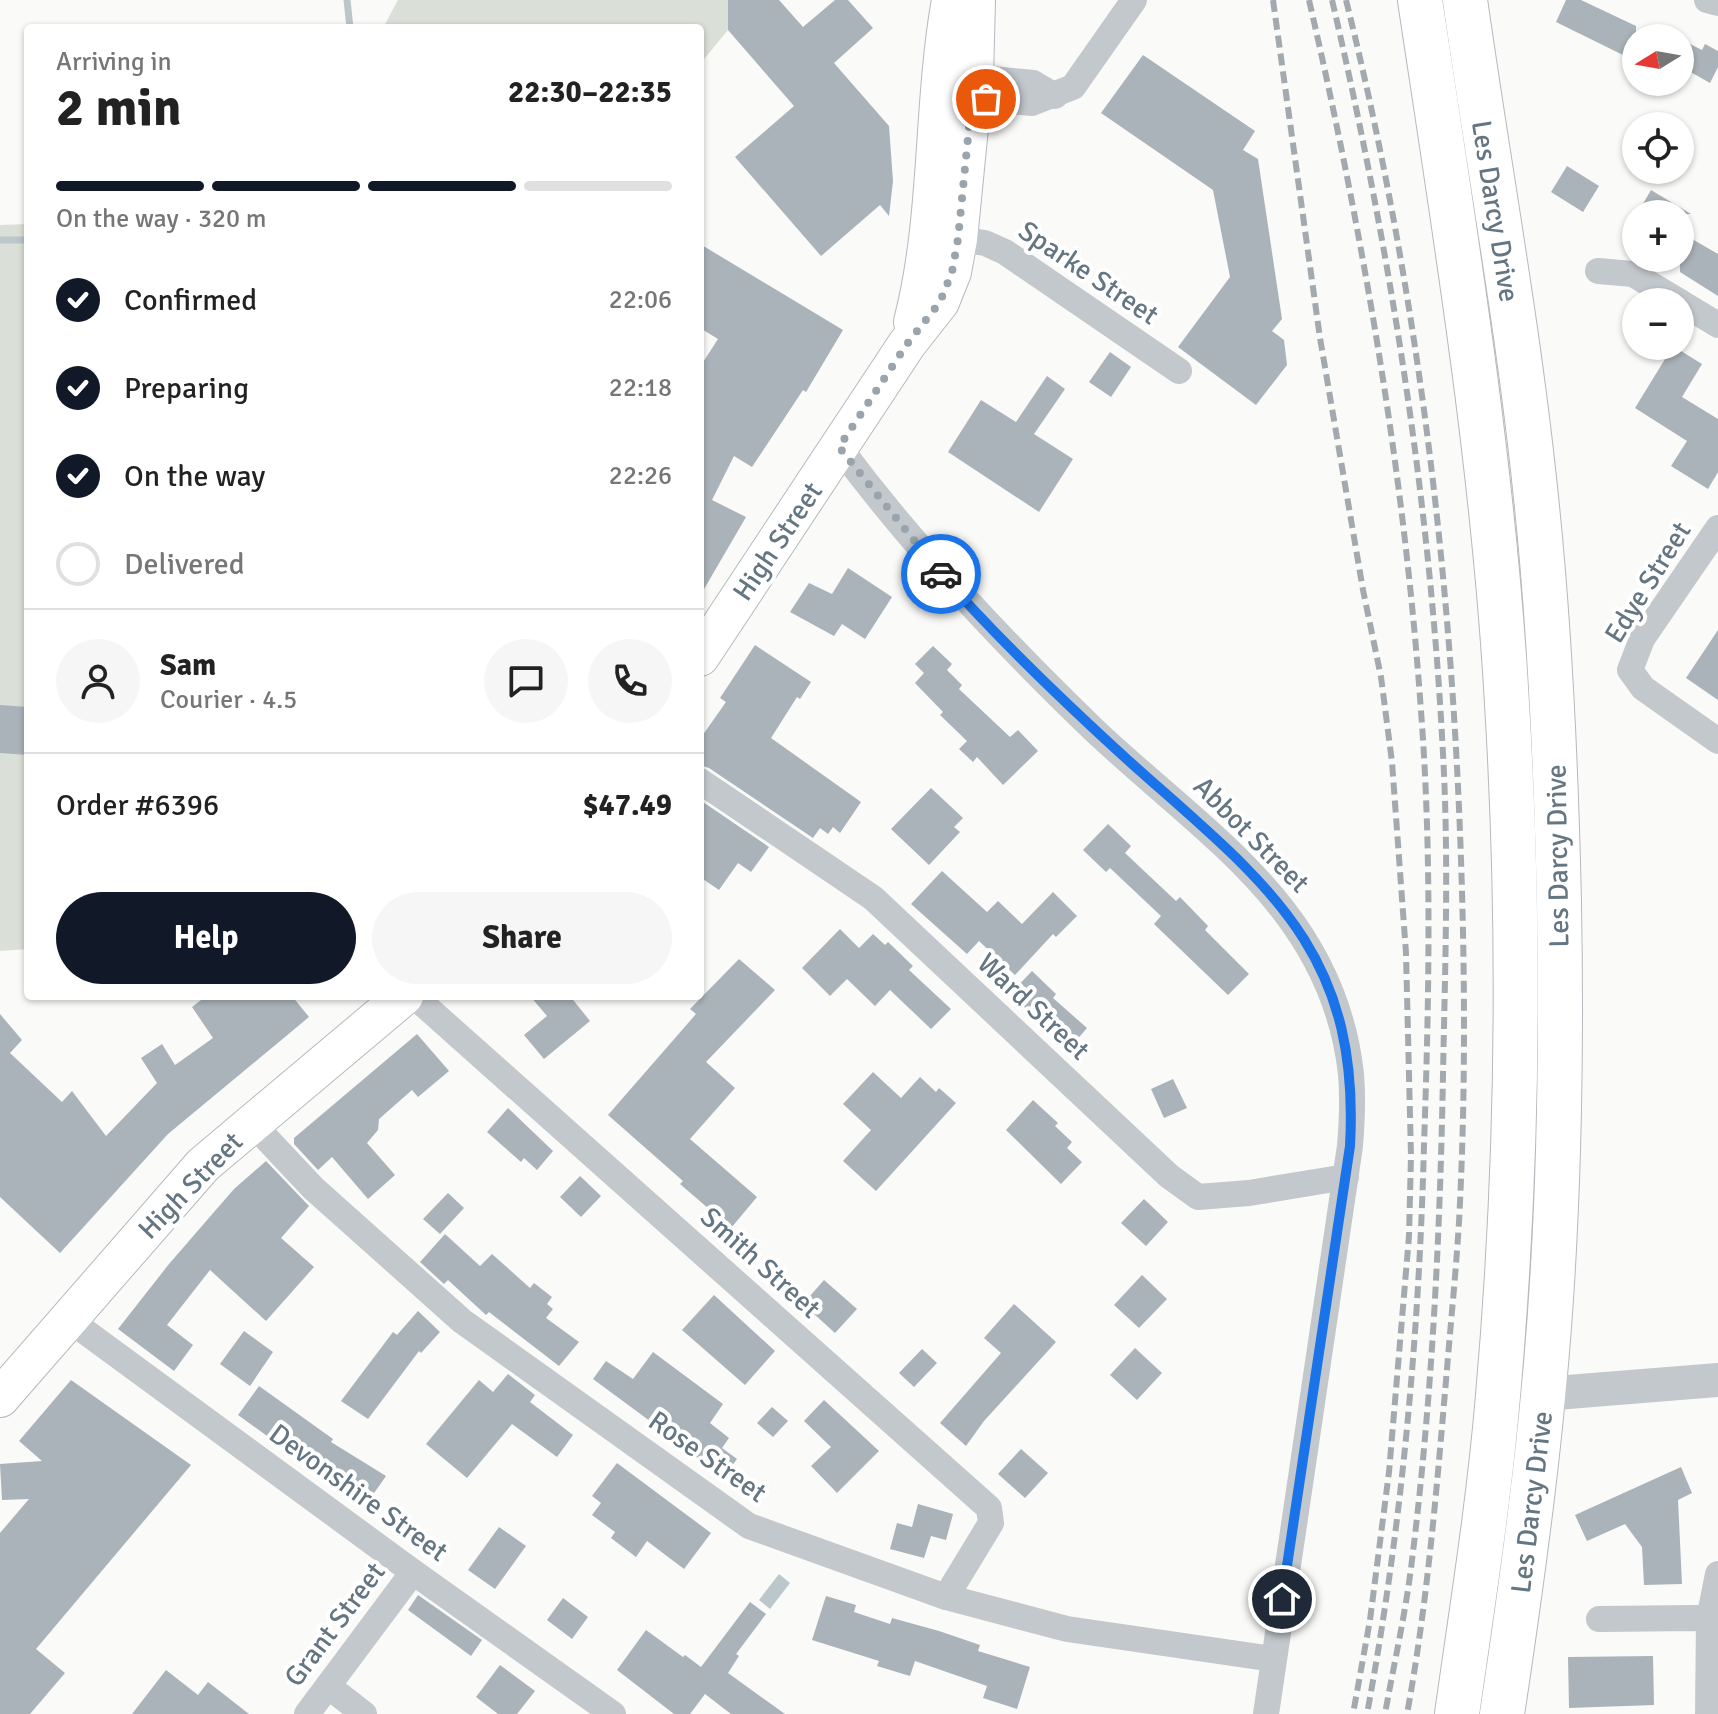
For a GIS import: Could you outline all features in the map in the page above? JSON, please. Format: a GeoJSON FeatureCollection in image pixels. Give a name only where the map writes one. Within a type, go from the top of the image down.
{"type":"FeatureCollection","features":[{"type":"Feature","properties":{"kind":"highway","name":"Les Darcy Drive"},"geometry":{"type":"LineString","coordinates":[[1420,0],[1447,180],[1496,559],[1507,703],[1516,971],[1508,1236],[1498,1397],[1457,1714]]}},
{"type":"Feature","properties":{"kind":"highway","name":"Les Darcy Drive"},"geometry":{"type":"LineString","coordinates":[[1465,0],[1535,486],[1553,721],[1561,1033],[1556,1209],[1543,1394],[1519,1606],[1502,1714]]}},
{"type":"Feature","properties":{"kind":"highway"},"geometry":{"type":"LineString","coordinates":[[1498,1397],[1543,1394]]}},
{"type":"Feature","properties":{"kind":"main road","name":"High Street"},"geometry":{"type":"LineString","coordinates":[[704,651],[907,344],[919,298],[945,227],[944,40],[951,0]]}},
{"type":"Feature","properties":{"kind":"main road"},"geometry":{"type":"LineString","coordinates":[[959,0],[968,86]]}},
{"type":"Feature","properties":{"kind":"main road"},"geometry":{"type":"LineString","coordinates":[[945,227],[954,148],[968,86],[976,0]]}},
{"type":"Feature","properties":{"kind":"main road","name":"High Street"},"geometry":{"type":"LineString","coordinates":[[0,1398],[203,1165],[399,1000]]}},
{"type":"Feature","properties":{"kind":"street"},"geometry":{"type":"LineString","coordinates":[[968,86],[1033,83],[1055,96],[1073,87],[1134,0]]}},
{"type":"Feature","properties":{"kind":"street"},"geometry":{"type":"LineString","coordinates":[[1707,0],[1718,3]]}},
{"type":"Feature","properties":{"kind":"street","name":"Sparke Street"},"geometry":{"type":"LineString","coordinates":[[945,227],[1005,252],[1179,371]]}},
{"type":"Feature","properties":{"kind":"street"},"geometry":{"type":"LineString","coordinates":[[1598,271],[1633,274],[1656,288]]}},
{"type":"Feature","properties":{"kind":"street"},"geometry":{"type":"LineString","coordinates":[[1694,310],[1718,325]]}},
{"type":"Feature","properties":{"kind":"street","name":"Abbot Street"},"geometry":{"type":"LineString","coordinates":[[839,447],[916,547],[962,598],[1096,731],[1255,875],[1302,934],[1336,1004],[1351,1076],[1352,1111],[1346,1177],[1266,1714]]}},
{"type":"Feature","properties":{"kind":"street","name":"Edye Street"},"geometry":{"type":"LineString","coordinates":[[1718,528],[1642,639],[1630,670],[1643,688],[1718,741]]}},
{"type":"Feature","properties":{"kind":"street","name":"Ward Street"},"geometry":{"type":"LineString","coordinates":[[704,784],[873,898],[1169,1176],[1198,1197],[1249,1193],[1346,1177]]}},
{"type":"Feature","properties":{"kind":"street","name":"Smith Street"},"geometry":{"type":"LineString","coordinates":[[418,1000],[989,1508],[991,1523],[946,1597]]}},
{"type":"Feature","properties":{"kind":"street","name":"Rose Street"},"geometry":{"type":"LineString","coordinates":[[251,1122],[313,1188],[462,1321],[749,1526],[946,1597],[1084,1633],[1273,1659]]}},
{"type":"Feature","properties":{"kind":"street","name":"Devonshire Street"},"geometry":{"type":"LineString","coordinates":[[68,1319],[613,1714]]}},
{"type":"Feature","properties":{"kind":"street"},"geometry":{"type":"LineString","coordinates":[[1543,1394],[1718,1380]]}},
{"type":"Feature","properties":{"kind":"street","name":"Grant Street"},"geometry":{"type":"LineString","coordinates":[[307,1714],[413,1572]]}},
{"type":"Feature","properties":{"kind":"street"},"geometry":{"type":"LineString","coordinates":[[1708,1714],[1718,1574]]}},
{"type":"Feature","properties":{"kind":"street"},"geometry":{"type":"LineString","coordinates":[[1599,1619],[1713,1620]]}},
{"type":"Feature","properties":{"kind":"street"},"geometry":{"type":"LineString","coordinates":[[328,1686],[364,1714]]}},
{"type":"Feature","properties":{"kind":"shaded area"},"geometry":{"type":"Polygon","coordinates":[[[398,0],[730,0],[728,30],[704,59],[704,24],[385,24],[398,0]]]}},
{"type":"Feature","properties":{"kind":"shaded area"},"geometry":{"type":"Polygon","coordinates":[[[24,224],[24,949],[0,951],[0,225],[24,224]]]}},
{"type":"Feature","properties":{"kind":"shaded area"},"geometry":{"type":"Polygon","coordinates":[[[779,1574],[790,1583],[770,1609],[759,1600],[779,1574]]]}},
{"type":"Feature","properties":{"kind":"building"},"geometry":{"type":"Polygon","coordinates":[[[728,0],[779,0],[803,27],[835,0],[848,0],[873,28],[834,63],[889,126],[893,181],[889,216],[880,205],[821,256],[735,157],[794,106],[728,30],[728,0]]]}},
{"type":"Feature","properties":{"kind":"building"},"geometry":{"type":"Polygon","coordinates":[[[1566,0],[1581,0],[1632,24],[1622,24],[1622,55],[1556,22],[1566,0]]]}},
{"type":"Feature","properties":{"kind":"building"},"geometry":{"type":"Polygon","coordinates":[[[1705,44],[1718,51],[1718,67],[1710,83],[1694,74],[1694,46],[1702,50],[1705,44]]]}},
{"type":"Feature","properties":{"kind":"building"},"geometry":{"type":"Polygon","coordinates":[[[1143,55],[1255,131],[1243,150],[1258,159],[1282,319],[1272,331],[1284,340],[1287,365],[1256,405],[1178,347],[1230,277],[1213,190],[1101,113],[1143,55]]]}},
{"type":"Feature","properties":{"kind":"building"},"geometry":{"type":"Polygon","coordinates":[[[1567,166],[1599,186],[1583,212],[1551,192],[1567,166]]]}},
{"type":"Feature","properties":{"kind":"building"},"geometry":{"type":"Polygon","coordinates":[[[1651,190],[1668,200],[1645,200],[1651,190]]]}},
{"type":"Feature","properties":{"kind":"building"},"geometry":{"type":"Polygon","coordinates":[[[1694,240],[1718,254],[1718,296],[1680,272],[1694,272],[1694,240]]]}},
{"type":"Feature","properties":{"kind":"building"},"geometry":{"type":"Polygon","coordinates":[[[704,246],[843,330],[806,392],[803,390],[752,467],[734,456],[712,500],[746,517],[704,589],[704,361],[718,339],[704,330],[704,246]]]}},
{"type":"Feature","properties":{"kind":"building"},"geometry":{"type":"Polygon","coordinates":[[[1110,352],[1131,367],[1111,397],[1089,382],[1110,352]]]}},
{"type":"Feature","properties":{"kind":"building"},"geometry":{"type":"Polygon","coordinates":[[[1694,359],[1702,364],[1682,397],[1718,419],[1718,472],[1708,489],[1671,466],[1687,441],[1635,408],[1664,360],[1694,359]]]}},
{"type":"Feature","properties":{"kind":"building"},"geometry":{"type":"Polygon","coordinates":[[[1047,376],[1065,389],[1034,434],[1073,459],[1039,512],[948,452],[981,400],[1016,422],[1047,376]]]}},
{"type":"Feature","properties":{"kind":"building"},"geometry":{"type":"Polygon","coordinates":[[[848,568],[892,597],[865,639],[842,624],[834,636],[790,612],[809,583],[832,594],[848,568]]]}},
{"type":"Feature","properties":{"kind":"building"},"geometry":{"type":"Polygon","coordinates":[[[1718,630],[1718,700],[1686,678],[1718,630]]]}},
{"type":"Feature","properties":{"kind":"building"},"geometry":{"type":"Polygon","coordinates":[[[755,645],[811,682],[800,699],[797,697],[771,738],[861,802],[840,833],[833,827],[828,834],[820,828],[813,838],[704,766],[704,733],[726,702],[720,698],[755,645]]]}},
{"type":"Feature","properties":{"kind":"building"},"geometry":{"type":"Polygon","coordinates":[[[933,646],[952,664],[947,670],[962,685],[959,689],[1010,737],[1018,730],[1038,751],[1003,785],[977,757],[973,762],[959,749],[967,741],[940,715],[943,712],[915,683],[924,673],[915,664],[933,646]]]}},
{"type":"Feature","properties":{"kind":"building"},"geometry":{"type":"Polygon","coordinates":[[[0,705],[24,707],[24,755],[0,753],[0,705]]]}},
{"type":"Feature","properties":{"kind":"building"},"geometry":{"type":"Polygon","coordinates":[[[931,788],[963,818],[954,827],[960,832],[929,865],[891,829],[931,788]]]}},
{"type":"Feature","properties":{"kind":"building"},"geometry":{"type":"Polygon","coordinates":[[[704,803],[769,847],[751,872],[738,863],[719,890],[704,880],[704,803]]]}},
{"type":"Feature","properties":{"kind":"building"},"geometry":{"type":"Polygon","coordinates":[[[1108,824],[1131,846],[1125,853],[1176,901],[1180,897],[1208,926],[1205,930],[1249,974],[1228,995],[1154,924],[1161,916],[1110,868],[1106,872],[1083,850],[1108,824]]]}},
{"type":"Feature","properties":{"kind":"building"},"geometry":{"type":"Polygon","coordinates":[[[942,871],[987,912],[998,901],[1022,924],[1053,892],[1077,916],[1056,937],[1053,934],[1015,975],[979,941],[967,954],[911,904],[942,871]]]}},
{"type":"Feature","properties":{"kind":"building"},"geometry":{"type":"Polygon","coordinates":[[[840,929],[859,948],[873,934],[885,945],[888,942],[913,966],[909,970],[951,1009],[931,1029],[890,990],[875,1006],[847,979],[830,996],[802,968],[840,929]]]}},
{"type":"Feature","properties":{"kind":"building"},"geometry":{"type":"Polygon","coordinates":[[[739,959],[775,990],[706,1062],[735,1088],[690,1139],[757,1197],[731,1228],[608,1115],[696,1014],[690,1009],[699,1000],[704,1000],[704,995],[739,959]]]}},
{"type":"Feature","properties":{"kind":"building"},"geometry":{"type":"Polygon","coordinates":[[[1032,971],[1056,994],[1053,998],[1087,1028],[1069,1049],[1010,994],[1032,971]]]}},
{"type":"Feature","properties":{"kind":"building"},"geometry":{"type":"Polygon","coordinates":[[[201,1000],[295,1000],[309,1017],[168,1134],[60,1253],[0,1197],[0,1014],[22,1040],[10,1053],[62,1102],[72,1091],[106,1136],[157,1083],[141,1058],[162,1044],[175,1065],[213,1038],[192,1007],[201,1000]]]}},
{"type":"Feature","properties":{"kind":"building"},"geometry":{"type":"Polygon","coordinates":[[[533,1000],[573,1000],[590,1021],[544,1059],[524,1035],[547,1016],[533,1000]]]}},
{"type":"Feature","properties":{"kind":"building"},"geometry":{"type":"Polygon","coordinates":[[[417,1034],[449,1071],[418,1097],[412,1090],[379,1119],[378,1130],[367,1143],[395,1175],[368,1199],[332,1157],[318,1170],[294,1144],[294,1138],[417,1034]]]}},
{"type":"Feature","properties":{"kind":"building"},"geometry":{"type":"Polygon","coordinates":[[[873,1072],[901,1098],[920,1077],[936,1092],[939,1088],[956,1103],[876,1191],[843,1161],[871,1130],[843,1104],[873,1072]]]}},
{"type":"Feature","properties":{"kind":"building"},"geometry":{"type":"Polygon","coordinates":[[[1173,1079],[1187,1108],[1164,1118],[1151,1089],[1173,1079]]]}},
{"type":"Feature","properties":{"kind":"building"},"geometry":{"type":"Polygon","coordinates":[[[1033,1100],[1058,1123],[1055,1126],[1072,1142],[1067,1148],[1082,1162],[1061,1184],[1006,1130],[1033,1100]]]}},
{"type":"Feature","properties":{"kind":"building"},"geometry":{"type":"Polygon","coordinates":[[[508,1108],[553,1151],[537,1170],[524,1158],[521,1162],[487,1132],[508,1108]]]}},
{"type":"Feature","properties":{"kind":"building"},"geometry":{"type":"Polygon","coordinates":[[[266,1161],[309,1206],[281,1238],[314,1267],[266,1321],[210,1270],[167,1325],[193,1345],[174,1371],[118,1329],[234,1189],[266,1161]]]}},
{"type":"Feature","properties":{"kind":"building"},"geometry":{"type":"Polygon","coordinates":[[[580,1176],[601,1196],[581,1217],[560,1197],[580,1176]]]}},
{"type":"Feature","properties":{"kind":"building"},"geometry":{"type":"Polygon","coordinates":[[[448,1193],[464,1208],[440,1234],[423,1219],[448,1193]]]}},
{"type":"Feature","properties":{"kind":"building"},"geometry":{"type":"Polygon","coordinates":[[[1144,1199],[1168,1222],[1146,1246],[1121,1223],[1144,1199]]]}},
{"type":"Feature","properties":{"kind":"building"},"geometry":{"type":"Polygon","coordinates":[[[445,1234],[480,1266],[492,1254],[530,1288],[534,1283],[552,1297],[547,1304],[553,1309],[546,1318],[579,1342],[559,1366],[489,1312],[486,1315],[448,1280],[444,1284],[420,1262],[445,1234]]]}},
{"type":"Feature","properties":{"kind":"building"},"geometry":{"type":"Polygon","coordinates":[[[1142,1275],[1167,1299],[1139,1328],[1114,1305],[1142,1275]]]}},
{"type":"Feature","properties":{"kind":"building"},"geometry":{"type":"Polygon","coordinates":[[[824,1280],[857,1309],[835,1333],[803,1304],[824,1280]]]}},
{"type":"Feature","properties":{"kind":"building"},"geometry":{"type":"Polygon","coordinates":[[[714,1295],[775,1351],[745,1385],[682,1330],[714,1295]]]}},
{"type":"Feature","properties":{"kind":"building"},"geometry":{"type":"Polygon","coordinates":[[[1014,1304],[1056,1342],[984,1421],[966,1446],[940,1423],[1001,1353],[984,1338],[1014,1304]]]}},
{"type":"Feature","properties":{"kind":"building"},"geometry":{"type":"Polygon","coordinates":[[[418,1311],[440,1332],[421,1353],[419,1351],[368,1419],[341,1401],[393,1332],[397,1335],[418,1311]]]}},
{"type":"Feature","properties":{"kind":"building"},"geometry":{"type":"Polygon","coordinates":[[[244,1331],[273,1352],[250,1386],[220,1364],[244,1331]]]}},
{"type":"Feature","properties":{"kind":"building"},"geometry":{"type":"Polygon","coordinates":[[[1135,1348],[1162,1373],[1137,1400],[1110,1375],[1135,1348]]]}},
{"type":"Feature","properties":{"kind":"building"},"geometry":{"type":"Polygon","coordinates":[[[922,1349],[937,1363],[914,1387],[899,1373],[922,1349]]]}},
{"type":"Feature","properties":{"kind":"building"},"geometry":{"type":"Polygon","coordinates":[[[653,1352],[723,1404],[710,1423],[729,1438],[722,1448],[737,1459],[723,1478],[593,1379],[606,1361],[633,1379],[653,1352]]]}},
{"type":"Feature","properties":{"kind":"building"},"geometry":{"type":"Polygon","coordinates":[[[508,1374],[535,1395],[530,1402],[573,1435],[557,1457],[512,1424],[467,1478],[426,1444],[479,1380],[493,1392],[508,1374]]]}},
{"type":"Feature","properties":{"kind":"building"},"geometry":{"type":"Polygon","coordinates":[[[71,1380],[191,1465],[36,1649],[65,1673],[30,1714],[0,1714],[0,1533],[29,1499],[2,1500],[0,1464],[42,1461],[19,1441],[71,1380]]]}},
{"type":"Feature","properties":{"kind":"building"},"geometry":{"type":"Polygon","coordinates":[[[259,1386],[333,1439],[331,1442],[386,1476],[372,1496],[329,1465],[321,1475],[238,1415],[259,1386]]]}},
{"type":"Feature","properties":{"kind":"building"},"geometry":{"type":"Polygon","coordinates":[[[824,1400],[879,1451],[837,1493],[811,1466],[831,1447],[804,1421],[824,1400]]]}},
{"type":"Feature","properties":{"kind":"building"},"geometry":{"type":"Polygon","coordinates":[[[772,1407],[788,1421],[773,1437],[757,1423],[772,1407]]]}},
{"type":"Feature","properties":{"kind":"building"},"geometry":{"type":"Polygon","coordinates":[[[1021,1449],[1048,1473],[1025,1498],[998,1474],[1021,1449]]]}},
{"type":"Feature","properties":{"kind":"building"},"geometry":{"type":"Polygon","coordinates":[[[617,1463],[711,1533],[684,1569],[647,1541],[636,1557],[611,1538],[615,1532],[592,1515],[601,1503],[592,1496],[617,1463]]]}},
{"type":"Feature","properties":{"kind":"building"},"geometry":{"type":"Polygon","coordinates":[[[1681,1467],[1692,1493],[1678,1500],[1682,1584],[1644,1585],[1642,1547],[1625,1524],[1587,1541],[1575,1515],[1681,1467]]]}},
{"type":"Feature","properties":{"kind":"building"},"geometry":{"type":"Polygon","coordinates":[[[918,1504],[953,1514],[946,1540],[931,1536],[924,1558],[890,1549],[897,1523],[912,1527],[918,1504]]]}},
{"type":"Feature","properties":{"kind":"building"},"geometry":{"type":"Polygon","coordinates":[[[499,1527],[526,1546],[495,1589],[468,1570],[499,1527]]]}},
{"type":"Feature","properties":{"kind":"building"},"geometry":{"type":"Polygon","coordinates":[[[418,1595],[482,1640],[471,1656],[408,1610],[418,1595]]]}},
{"type":"Feature","properties":{"kind":"building"},"geometry":{"type":"Polygon","coordinates":[[[826,1596],[856,1605],[854,1612],[890,1624],[892,1618],[939,1631],[980,1645],[978,1651],[1030,1667],[1017,1709],[983,1698],[987,1686],[915,1661],[910,1676],[877,1666],[879,1661],[812,1640],[826,1596]]]}},
{"type":"Feature","properties":{"kind":"building"},"geometry":{"type":"Polygon","coordinates":[[[563,1598],[588,1617],[572,1639],[547,1620],[563,1598]]]}},
{"type":"Feature","properties":{"kind":"building"},"geometry":{"type":"Polygon","coordinates":[[[750,1602],[766,1614],[736,1654],[739,1656],[728,1673],[785,1714],[731,1714],[705,1694],[690,1714],[674,1714],[617,1670],[646,1630],[701,1667],[750,1602]]]}},
{"type":"Feature","properties":{"kind":"building"},"geometry":{"type":"Polygon","coordinates":[[[1653,1656],[1654,1705],[1569,1708],[1568,1657],[1653,1656]]]}},
{"type":"Feature","properties":{"kind":"building"},"geometry":{"type":"Polygon","coordinates":[[[500,1665],[535,1691],[517,1714],[498,1714],[476,1697],[500,1665]]]}},
{"type":"Feature","properties":{"kind":"building"},"geometry":{"type":"Polygon","coordinates":[[[166,1670],[198,1695],[208,1682],[249,1714],[132,1714],[166,1670]]]}},
{"type":"Feature","properties":{"kind":"waterway"},"geometry":{"type":"LineString","coordinates":[[347,0],[350,24]]}},
{"type":"Feature","properties":{"kind":"waterway"},"geometry":{"type":"LineString","coordinates":[[0,240],[24,240]]}},
{"type":"Feature","properties":{"kind":"railway"},"geometry":{"type":"LineString","coordinates":[[1273,0],[1320,338],[1381,677],[1392,762],[1406,953],[1411,1156],[1409,1236],[1389,1472],[1370,1620],[1353,1714]]}},
{"type":"Feature","properties":{"kind":"railway"},"geometry":{"type":"LineString","coordinates":[[1309,0],[1364,265],[1392,442],[1414,621],[1427,819],[1427,1036],[1418,1288],[1399,1501],[1367,1714]]}},
{"type":"Feature","properties":{"kind":"railway"},"geometry":{"type":"LineString","coordinates":[[1332,0],[1372,187],[1404,375],[1428,564],[1445,794],[1445,995],[1434,1318],[1412,1560],[1385,1714]]}},
{"type":"Feature","properties":{"kind":"railway"},"geometry":{"type":"LineString","coordinates":[[1346,0],[1391,205],[1424,413],[1447,622],[1460,832],[1464,1027],[1459,1222],[1431,1542],[1407,1714]]}},
{"type":"Feature","properties":{"kind":"way so far"},"geometry":{"type":"LineString","coordinates":[[941,574],[916,547],[839,447],[907,344],[940,302],[952,272],[958,239],[972,97],[986,99]]}},
{"type":"Feature","properties":{"kind":"route"},"geometry":{"type":"LineString","coordinates":[[941,574],[1096,731],[1255,875],[1302,934],[1336,1004],[1351,1076],[1350,1146],[1282,1599]]}}]}
